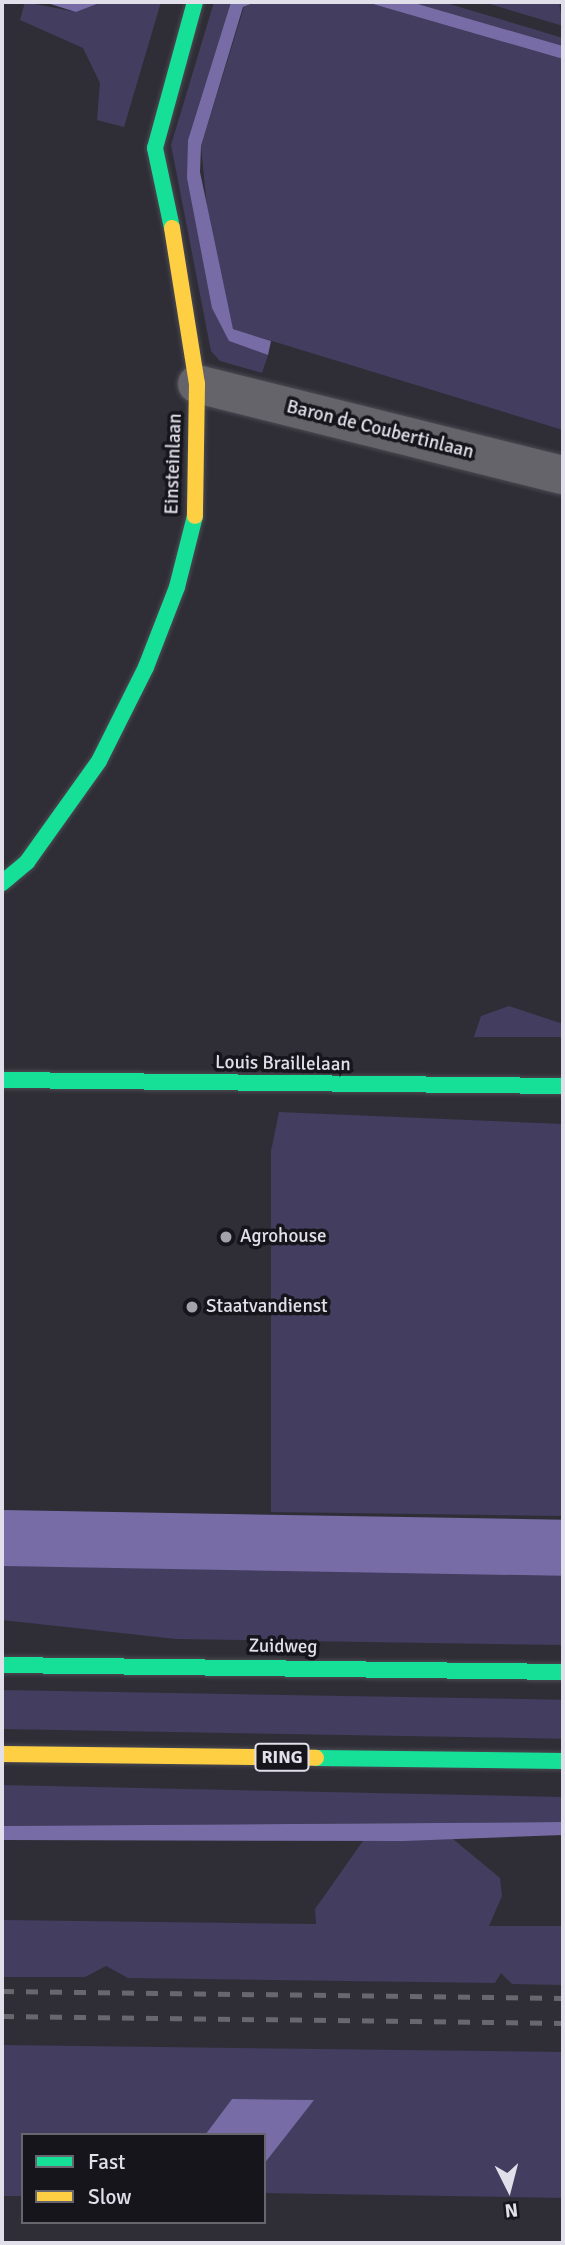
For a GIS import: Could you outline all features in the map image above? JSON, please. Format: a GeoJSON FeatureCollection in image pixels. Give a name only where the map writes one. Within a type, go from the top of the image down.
{"type":"FeatureCollection","features":[{"type":"Feature","properties":{"kind":"street","name":"Einsteinlaan"},"geometry":{"type":"LineString","coordinates":[[2,883],[27,862],[73,800],[151,656],[195,515],[197,384],[189,307],[155,148],[195,2]]}},
{"type":"Feature","properties":{"kind":"street","name":"Baron de Coubertinlaan"},"geometry":{"type":"LineString","coordinates":[[197,384],[563,475]]}},
{"type":"Feature","properties":{"kind":"street","name":"Louis Braillelaan"},"geometry":{"type":"LineString","coordinates":[[2,1080],[563,1086]]}},
{"type":"Feature","properties":{"kind":"street","name":"Zuidweg"},"geometry":{"type":"LineString","coordinates":[[2,1665],[563,1672]]}},
{"type":"Feature","properties":{"kind":"street","name":"RING"},"geometry":{"type":"LineString","coordinates":[[2,1754],[563,1761]]}},
{"type":"Feature","properties":{"kind":"shaded area"},"geometry":{"type":"Polygon","coordinates":[[[25,2],[76,12],[102,2],[161,2],[124,127],[97,120],[100,83],[83,48],[20,20],[25,2]]]}},
{"type":"Feature","properties":{"kind":"shaded area"},"geometry":{"type":"Polygon","coordinates":[[[44,2],[102,2],[76,12],[44,2]]]}},
{"type":"Feature","properties":{"kind":"shaded area"},"geometry":{"type":"Polygon","coordinates":[[[214,2],[231,2],[188,140],[229,341],[268,355],[262,373],[220,361],[211,351],[171,145],[214,2]]]}},
{"type":"Feature","properties":{"kind":"shaded area"},"geometry":{"type":"Polygon","coordinates":[[[231,2],[256,2],[243,7],[201,146],[200,172],[233,329],[271,341],[268,355],[229,341],[212,308],[187,178],[188,140],[231,2]]]}},
{"type":"Feature","properties":{"kind":"shaded area"},"geometry":{"type":"Polygon","coordinates":[[[256,2],[366,2],[563,59],[563,430],[233,329],[209,228],[201,146],[244,7],[256,2]]]}},
{"type":"Feature","properties":{"kind":"shaded area"},"geometry":{"type":"Polygon","coordinates":[[[366,2],[411,2],[563,46],[563,59],[366,2]]]}},
{"type":"Feature","properties":{"kind":"shaded area"},"geometry":{"type":"Polygon","coordinates":[[[411,2],[443,2],[563,38],[563,46],[411,2]]]}},
{"type":"Feature","properties":{"kind":"shaded area"},"geometry":{"type":"Polygon","coordinates":[[[483,2],[559,2],[563,26],[483,2]]]}},
{"type":"Feature","properties":{"kind":"shaded area"},"geometry":{"type":"Polygon","coordinates":[[[509,1006],[563,1024],[563,1037],[474,1037],[481,1016],[509,1006]]]}},
{"type":"Feature","properties":{"kind":"shaded area"},"geometry":{"type":"Polygon","coordinates":[[[279,1112],[563,1124],[563,1516],[271,1512],[271,1151],[279,1112]]]}},
{"type":"Feature","properties":{"kind":"shaded area"},"geometry":{"type":"Polygon","coordinates":[[[2,1510],[563,1520],[562,1576],[2,1566],[2,1510]]]}},
{"type":"Feature","properties":{"kind":"shaded area"},"geometry":{"type":"Polygon","coordinates":[[[2,1566],[563,1574],[563,1645],[176,1639],[2,1620],[2,1566]]]}},
{"type":"Feature","properties":{"kind":"shaded area"},"geometry":{"type":"Polygon","coordinates":[[[2,1690],[563,1700],[562,1739],[2,1729],[2,1690]]]}},
{"type":"Feature","properties":{"kind":"shaded area"},"geometry":{"type":"Polygon","coordinates":[[[2,1785],[563,1797],[563,1822],[2,1826],[2,1785]]]}},
{"type":"Feature","properties":{"kind":"shaded area"},"geometry":{"type":"Polygon","coordinates":[[[563,1822],[563,1835],[404,1841],[2,1840],[2,1826],[563,1822]]]}},
{"type":"Feature","properties":{"kind":"shaded area"},"geometry":{"type":"Polygon","coordinates":[[[453,1839],[500,1878],[502,1896],[489,1926],[563,1926],[563,1985],[512,1984],[501,1973],[495,1983],[128,1978],[106,1966],[85,1977],[2,1977],[2,1920],[316,1924],[315,1909],[363,1841],[453,1839]]]}},
{"type":"Feature","properties":{"kind":"shaded area"},"geometry":{"type":"Polygon","coordinates":[[[2,2045],[563,2052],[563,2198],[266,2193],[266,2161],[313,2100],[232,2099],[206,2133],[21,2133],[21,2196],[2,2196],[2,2045]]]}},
{"type":"Feature","properties":{"kind":"shaded area"},"geometry":{"type":"Polygon","coordinates":[[[232,2099],[314,2100],[266,2161],[266,2133],[206,2133],[232,2099]]]}},
{"type":"Feature","properties":{"kind":"railway"},"geometry":{"type":"LineString","coordinates":[[2,1991],[563,1998]]}},
{"type":"Feature","properties":{"kind":"railway"},"geometry":{"type":"LineString","coordinates":[[2,2016],[563,2023]]}},
{"type":"Feature","properties":{"kind":"traffic: fast"},"geometry":{"type":"LineString","coordinates":[[172,228],[155,148],[195,2]]}},
{"type":"Feature","properties":{"kind":"traffic: fast"},"geometry":{"type":"LineString","coordinates":[[2,883],[27,862],[99,761],[146,667],[177,587],[195,516]]}},
{"type":"Feature","properties":{"kind":"traffic: fast"},"geometry":{"type":"LineString","coordinates":[[2,1080],[563,1086]]}},
{"type":"Feature","properties":{"kind":"traffic: fast"},"geometry":{"type":"LineString","coordinates":[[2,1665],[563,1672]]}},
{"type":"Feature","properties":{"kind":"traffic: fast"},"geometry":{"type":"LineString","coordinates":[[316,1758],[563,1761]]}},
{"type":"Feature","properties":{"kind":"traffic: slow"},"geometry":{"type":"LineString","coordinates":[[172,228],[197,384],[195,516]]}},
{"type":"Feature","properties":{"kind":"traffic: slow"},"geometry":{"type":"LineString","coordinates":[[2,1754],[316,1758]]}},
{"type":"Feature","properties":{"kind":"place","name":"Agrohouse"},"geometry":{"type":"Point","coordinates":[226,1237]}},
{"type":"Feature","properties":{"kind":"place","name":"Staatvandienst"},"geometry":{"type":"Point","coordinates":[192,1307]}}]}
